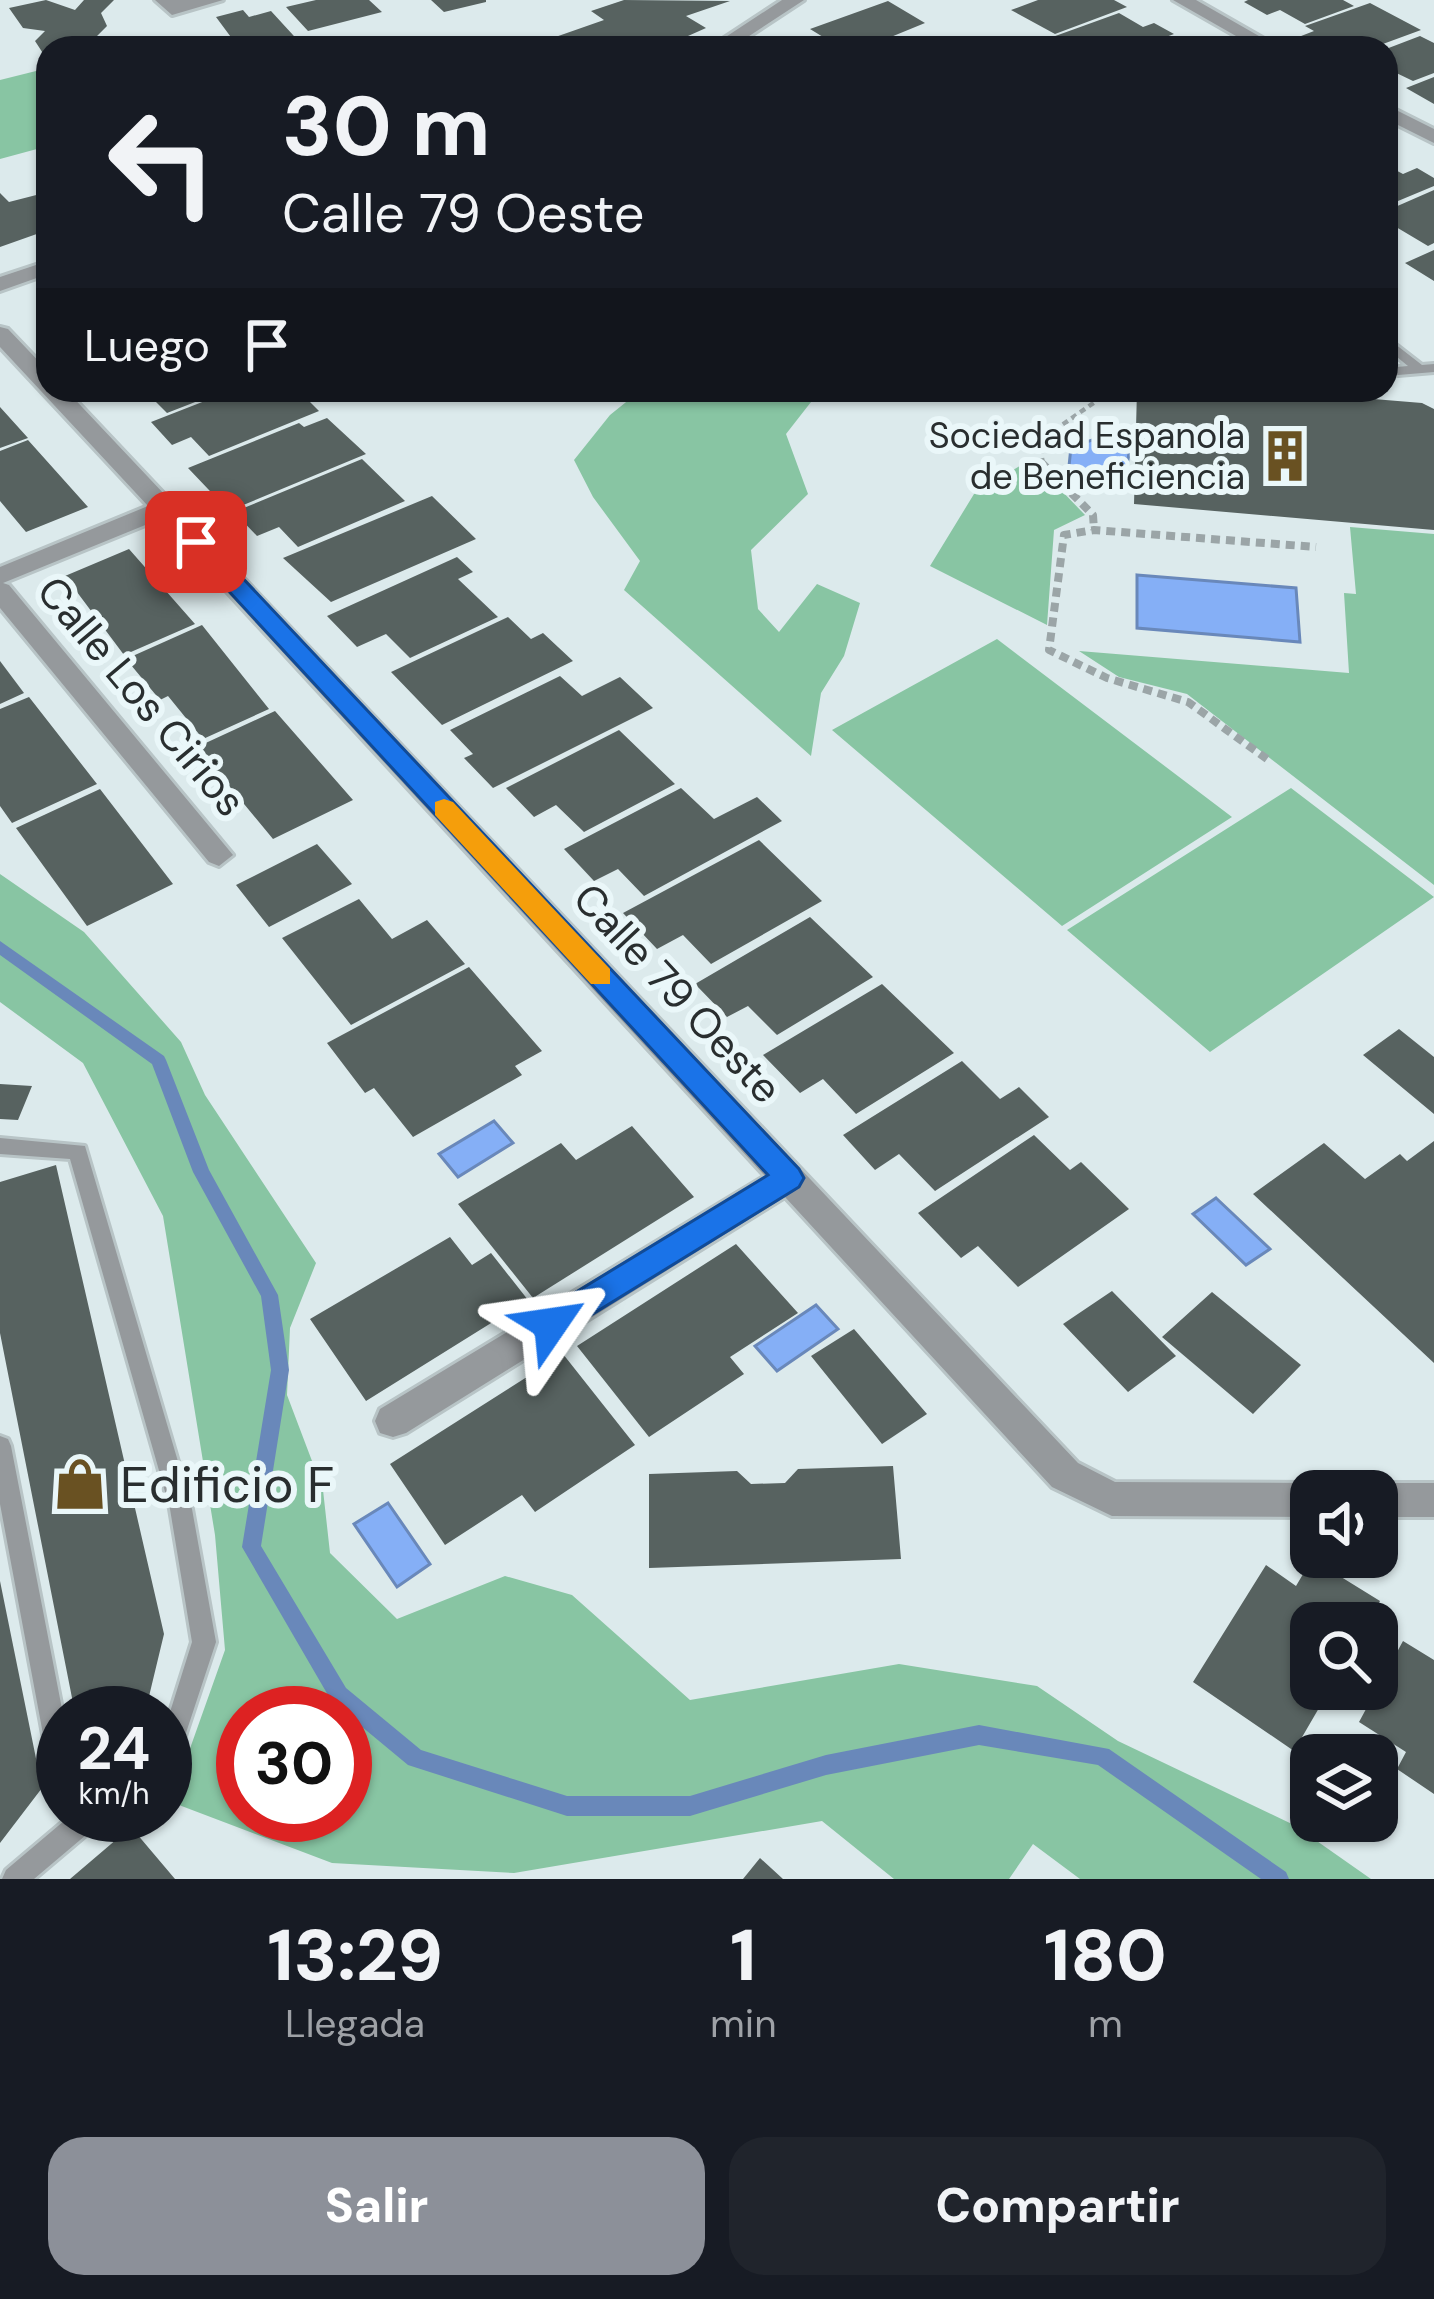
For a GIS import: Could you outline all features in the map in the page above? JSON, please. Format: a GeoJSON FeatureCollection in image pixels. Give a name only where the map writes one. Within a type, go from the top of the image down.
{"type":"FeatureCollection","features":[{"type":"Feature","properties":{"kind":"street"},"geometry":{"type":"LineString","coordinates":[[164,0],[172,10],[214,0]]}},
{"type":"Feature","properties":{"kind":"street"},"geometry":{"type":"LineString","coordinates":[[737,36],[794,0]]}},
{"type":"Feature","properties":{"kind":"street"},"geometry":{"type":"LineString","coordinates":[[1183,0],[1249,36]]}},
{"type":"Feature","properties":{"kind":"street"},"geometry":{"type":"LineString","coordinates":[[1398,118],[1434,137]]}},
{"type":"Feature","properties":{"kind":"street"},"geometry":{"type":"LineString","coordinates":[[0,284],[36,271]]}},
{"type":"Feature","properties":{"kind":"street","name":"Calle 79 Oeste"},"geometry":{"type":"LineString","coordinates":[[0,334],[36,371]]}},
{"type":"Feature","properties":{"kind":"street","name":"Calle 79 Oeste"},"geometry":{"type":"LineString","coordinates":[[65,402],[1065,1474],[1112,1499],[1290,1500]]}},
{"type":"Feature","properties":{"kind":"street"},"geometry":{"type":"LineString","coordinates":[[0,576],[165,508]]}},
{"type":"Feature","properties":{"kind":"street","name":"Calle Los Cirios"},"geometry":{"type":"LineString","coordinates":[[0,591],[219,855]]}},
{"type":"Feature","properties":{"kind":"street"},"geometry":{"type":"LineString","coordinates":[[393,1420],[789,1178]]}},
{"type":"Feature","properties":{"kind":"street"},"geometry":{"type":"LineString","coordinates":[[1398,1500],[1434,1500]]}},
{"type":"Feature","properties":{"kind":"lane"},"geometry":{"type":"LineString","coordinates":[[1398,351],[1414,365]]}},
{"type":"Feature","properties":{"kind":"lane"},"geometry":{"type":"LineString","coordinates":[[1398,369],[1434,368]]}},
{"type":"Feature","properties":{"kind":"lane"},"geometry":{"type":"LineString","coordinates":[[0,1146],[78,1152],[181,1509],[204,1642],[190,1686]]}},
{"type":"Feature","properties":{"kind":"lane"},"geometry":{"type":"LineString","coordinates":[[0,1446],[46,1686]]}},
{"type":"Feature","properties":{"kind":"lane"},"geometry":{"type":"LineString","coordinates":[[15,1879],[55,1842]]}},
{"type":"Feature","properties":{"kind":"path"},"geometry":{"type":"LineString","coordinates":[[1094,530],[1094,514],[1038,459],[1040,441],[1095,402]]}},
{"type":"Feature","properties":{"kind":"path"},"geometry":{"type":"LineString","coordinates":[[1268,759],[1188,702],[1107,678],[1049,650],[1064,536],[1094,530],[1316,547]]}},
{"type":"Feature","properties":{"kind":"green space"},"geometry":{"type":"Polygon","coordinates":[[[36,71],[36,149],[0,159],[0,80],[36,71]]]}},
{"type":"Feature","properties":{"kind":"green space"},"geometry":{"type":"Polygon","coordinates":[[[626,402],[811,402],[786,434],[808,494],[751,550],[758,609],[779,632],[817,584],[860,603],[844,656],[821,693],[811,756],[624,590],[640,561],[593,497],[574,460],[626,402]]]}},
{"type":"Feature","properties":{"kind":"green space"},"geometry":{"type":"Polygon","coordinates":[[[1031,459],[1085,515],[1054,530],[1047,625],[930,566],[974,494],[1031,459]]]}},
{"type":"Feature","properties":{"kind":"green space"},"geometry":{"type":"Polygon","coordinates":[[[1350,527],[1434,534],[1434,885],[1187,694],[1119,677],[1079,651],[1349,673],[1344,593],[1356,594],[1350,527]]]}},
{"type":"Feature","properties":{"kind":"green space"},"geometry":{"type":"Polygon","coordinates":[[[997,639],[1232,817],[1062,926],[832,730],[997,639]]]}},
{"type":"Feature","properties":{"kind":"green space"},"geometry":{"type":"Polygon","coordinates":[[[1291,788],[1434,897],[1210,1052],[1067,930],[1291,788]]]}},
{"type":"Feature","properties":{"kind":"green space"},"geometry":{"type":"Polygon","coordinates":[[[0,874],[84,932],[181,1042],[205,1095],[316,1263],[290,1328],[287,1395],[323,1490],[330,1553],[397,1619],[505,1576],[572,1595],[690,1700],[899,1664],[1037,1686],[1118,1741],[1290,1823],[1290,1842],[1318,1842],[1371,1879],[1080,1879],[1033,1844],[1009,1879],[894,1879],[822,1821],[514,1873],[332,1863],[277,1842],[372,1842],[372,1686],[216,1686],[216,1819],[192,1810],[192,1743],[225,1650],[215,1535],[163,1216],[83,1063],[0,1002],[0,874]]]}},
{"type":"Feature","properties":{"kind":"water"},"geometry":{"type":"Polygon","coordinates":[[[1095,439],[1129,453],[1126,472],[1096,479],[1069,466],[1071,447],[1095,439]]]}},
{"type":"Feature","properties":{"kind":"water"},"geometry":{"type":"Polygon","coordinates":[[[1137,575],[1296,588],[1300,642],[1137,628],[1137,575]]]}},
{"type":"Feature","properties":{"kind":"water"},"geometry":{"type":"Polygon","coordinates":[[[494,1121],[513,1143],[458,1177],[439,1154],[494,1121]]]}},
{"type":"Feature","properties":{"kind":"water"},"geometry":{"type":"Polygon","coordinates":[[[1216,1198],[1270,1249],[1246,1265],[1193,1214],[1216,1198]]]}},
{"type":"Feature","properties":{"kind":"water"},"geometry":{"type":"Polygon","coordinates":[[[816,1305],[838,1329],[777,1371],[755,1346],[816,1305]]]}},
{"type":"Feature","properties":{"kind":"water"},"geometry":{"type":"Polygon","coordinates":[[[388,1503],[430,1564],[397,1587],[354,1524],[388,1503]]]}},
{"type":"Feature","properties":{"kind":"building"},"geometry":{"type":"Polygon","coordinates":[[[46,0],[75,10],[84,0],[114,0],[101,13],[107,26],[97,36],[40,36],[45,31],[23,28],[9,8],[46,0]]]}},
{"type":"Feature","properties":{"kind":"building"},"geometry":{"type":"Polygon","coordinates":[[[316,0],[369,0],[382,12],[308,31],[286,7],[316,0]]]}},
{"type":"Feature","properties":{"kind":"building"},"geometry":{"type":"Polygon","coordinates":[[[431,0],[486,0],[486,2],[444,12],[431,0]]]}},
{"type":"Feature","properties":{"kind":"building"},"geometry":{"type":"Polygon","coordinates":[[[624,0],[730,1],[686,16],[706,28],[688,36],[558,36],[604,20],[591,11],[624,0]]]}},
{"type":"Feature","properties":{"kind":"building"},"geometry":{"type":"Polygon","coordinates":[[[1038,0],[1114,0],[1127,7],[1055,34],[1011,10],[1038,0]]]}},
{"type":"Feature","properties":{"kind":"building"},"geometry":{"type":"Polygon","coordinates":[[[1343,0],[1354,6],[1305,24],[1280,10],[1267,15],[1244,2],[1343,0]]]}},
{"type":"Feature","properties":{"kind":"building"},"geometry":{"type":"Polygon","coordinates":[[[888,1],[925,23],[893,36],[821,36],[810,29],[888,1]]]}},
{"type":"Feature","properties":{"kind":"building"},"geometry":{"type":"Polygon","coordinates":[[[1370,3],[1421,30],[1398,38],[1301,36],[1314,31],[1305,26],[1370,3]]]}},
{"type":"Feature","properties":{"kind":"building"},"geometry":{"type":"Polygon","coordinates":[[[243,10],[249,17],[271,11],[294,36],[230,36],[216,17],[243,10]]]}},
{"type":"Feature","properties":{"kind":"building"},"geometry":{"type":"Polygon","coordinates":[[[1119,13],[1143,27],[1154,23],[1174,34],[1169,36],[1055,36],[1119,13]]]}},
{"type":"Feature","properties":{"kind":"building"},"geometry":{"type":"Polygon","coordinates":[[[1420,36],[1434,43],[1434,73],[1413,81],[1398,74],[1398,44],[1420,36]]]}},
{"type":"Feature","properties":{"kind":"building"},"geometry":{"type":"Polygon","coordinates":[[[1434,77],[1434,104],[1406,88],[1434,77]]]}},
{"type":"Feature","properties":{"kind":"building"},"geometry":{"type":"Polygon","coordinates":[[[1417,168],[1434,178],[1434,186],[1398,201],[1398,171],[1417,168]]]}},
{"type":"Feature","properties":{"kind":"building"},"geometry":{"type":"Polygon","coordinates":[[[1434,190],[1434,243],[1428,246],[1398,228],[1398,206],[1434,190]]]}},
{"type":"Feature","properties":{"kind":"building"},"geometry":{"type":"Polygon","coordinates":[[[0,193],[9,202],[36,195],[36,234],[0,247],[0,193]]]}},
{"type":"Feature","properties":{"kind":"building"},"geometry":{"type":"Polygon","coordinates":[[[1434,250],[1434,281],[1405,263],[1434,250]]]}},
{"type":"Feature","properties":{"kind":"building","name":"Sociedad Espanola de Beneficiencia"},"geometry":{"type":"Polygon","coordinates":[[[1398,401],[1434,409],[1434,530],[1134,504],[1137,402],[1398,401]]]}},
{"type":"Feature","properties":{"kind":"building"},"geometry":{"type":"Polygon","coordinates":[[[156,402],[195,402],[167,413],[156,402]]]}},
{"type":"Feature","properties":{"kind":"building"},"geometry":{"type":"Polygon","coordinates":[[[202,402],[310,402],[319,411],[209,456],[191,437],[172,445],[151,422],[202,402]]]}},
{"type":"Feature","properties":{"kind":"building"},"geometry":{"type":"Polygon","coordinates":[[[0,407],[28,438],[0,448],[0,407]]]}},
{"type":"Feature","properties":{"kind":"building"},"geometry":{"type":"Polygon","coordinates":[[[327,418],[366,454],[229,511],[188,468],[299,423],[304,427],[327,418]]]}},
{"type":"Feature","properties":{"kind":"building"},"geometry":{"type":"Polygon","coordinates":[[[28,440],[88,507],[26,532],[0,501],[0,451],[28,440]]]}},
{"type":"Feature","properties":{"kind":"building"},"geometry":{"type":"Polygon","coordinates":[[[362,459],[405,501],[298,547],[279,527],[257,536],[234,512],[362,459]]]}},
{"type":"Feature","properties":{"kind":"building"},"geometry":{"type":"Polygon","coordinates":[[[432,496],[476,539],[331,602],[283,558],[432,496]]]}},
{"type":"Feature","properties":{"kind":"building"},"geometry":{"type":"Polygon","coordinates":[[[129,549],[195,624],[124,655],[65,576],[129,549]]]}},
{"type":"Feature","properties":{"kind":"building"},"geometry":{"type":"Polygon","coordinates":[[[457,557],[473,572],[458,579],[498,617],[410,658],[386,634],[357,647],[327,616],[457,557]]]}},
{"type":"Feature","properties":{"kind":"building"},"geometry":{"type":"Polygon","coordinates":[[[508,617],[531,639],[543,633],[573,661],[442,725],[391,672],[508,617]]]}},
{"type":"Feature","properties":{"kind":"building"},"geometry":{"type":"Polygon","coordinates":[[[202,625],[269,709],[203,739],[168,696],[160,700],[126,659],[202,625]]]}},
{"type":"Feature","properties":{"kind":"building"},"geometry":{"type":"Polygon","coordinates":[[[0,661],[24,693],[0,704],[0,661]]]}},
{"type":"Feature","properties":{"kind":"building"},"geometry":{"type":"Polygon","coordinates":[[[560,676],[582,696],[620,677],[653,708],[493,788],[464,758],[473,754],[450,730],[560,676]]]}},
{"type":"Feature","properties":{"kind":"building"},"geometry":{"type":"Polygon","coordinates":[[[29,697],[97,784],[12,823],[0,806],[0,709],[29,697]]]}},
{"type":"Feature","properties":{"kind":"building"},"geometry":{"type":"Polygon","coordinates":[[[275,711],[353,800],[273,839],[197,747],[275,711]]]}},
{"type":"Feature","properties":{"kind":"building"},"geometry":{"type":"Polygon","coordinates":[[[619,730],[675,784],[584,832],[556,805],[534,817],[506,788],[619,730]]]}},
{"type":"Feature","properties":{"kind":"building"},"geometry":{"type":"Polygon","coordinates":[[[681,788],[714,819],[757,797],[782,821],[644,896],[618,869],[594,881],[564,849],[681,788]]]}},
{"type":"Feature","properties":{"kind":"building"},"geometry":{"type":"Polygon","coordinates":[[[100,789],[173,884],[87,926],[16,828],[100,789]]]}},
{"type":"Feature","properties":{"kind":"building"},"geometry":{"type":"Polygon","coordinates":[[[759,840],[822,901],[711,964],[683,935],[657,949],[623,913],[759,840]]]}},
{"type":"Feature","properties":{"kind":"building"},"geometry":{"type":"Polygon","coordinates":[[[317,844],[352,884],[269,927],[236,885],[317,844]]]}},
{"type":"Feature","properties":{"kind":"building"},"geometry":{"type":"Polygon","coordinates":[[[359,899],[392,939],[427,920],[465,964],[351,1025],[282,938],[359,899]]]}},
{"type":"Feature","properties":{"kind":"building"},"geometry":{"type":"Polygon","coordinates":[[[810,917],[873,977],[777,1035],[748,1006],[727,1017],[695,984],[810,917]]]}},
{"type":"Feature","properties":{"kind":"building"},"geometry":{"type":"Polygon","coordinates":[[[469,967],[542,1051],[515,1066],[522,1075],[413,1137],[374,1088],[365,1093],[327,1043],[469,967]]]}},
{"type":"Feature","properties":{"kind":"building"},"geometry":{"type":"Polygon","coordinates":[[[882,984],[954,1053],[856,1114],[823,1079],[800,1093],[763,1055],[882,984]]]}},
{"type":"Feature","properties":{"kind":"building"},"geometry":{"type":"Polygon","coordinates":[[[1399,1029],[1434,1057],[1434,1114],[1363,1055],[1399,1029]]]}},
{"type":"Feature","properties":{"kind":"building"},"geometry":{"type":"Polygon","coordinates":[[[962,1061],[1000,1099],[1019,1087],[1049,1117],[935,1191],[899,1154],[875,1170],[843,1135],[962,1061]]]}},
{"type":"Feature","properties":{"kind":"building"},"geometry":{"type":"Polygon","coordinates":[[[0,1084],[32,1086],[18,1120],[0,1119],[0,1084]]]}},
{"type":"Feature","properties":{"kind":"building"},"geometry":{"type":"Polygon","coordinates":[[[632,1126],[694,1197],[533,1298],[458,1204],[561,1143],[576,1160],[632,1126]]]}},
{"type":"Feature","properties":{"kind":"building"},"geometry":{"type":"Polygon","coordinates":[[[1034,1135],[1070,1170],[1081,1162],[1129,1209],[1018,1287],[978,1246],[961,1258],[918,1213],[1034,1135]]]}},
{"type":"Feature","properties":{"kind":"building"},"geometry":{"type":"Polygon","coordinates":[[[1434,1141],[1434,1363],[1253,1194],[1324,1143],[1365,1179],[1400,1154],[1407,1161],[1434,1141]]]}},
{"type":"Feature","properties":{"kind":"building","name":"Edificio F"},"geometry":{"type":"Polygon","coordinates":[[[56,1165],[164,1634],[151,1686],[70,1686],[0,1333],[0,1182],[56,1165]]]}},
{"type":"Feature","properties":{"kind":"building"},"geometry":{"type":"Polygon","coordinates":[[[450,1237],[472,1265],[491,1253],[528,1300],[366,1401],[310,1319],[450,1237]]]}},
{"type":"Feature","properties":{"kind":"building"},"geometry":{"type":"Polygon","coordinates":[[[736,1244],[798,1313],[730,1357],[744,1374],[649,1437],[577,1346],[736,1244]]]}},
{"type":"Feature","properties":{"kind":"building"},"geometry":{"type":"Polygon","coordinates":[[[1112,1291],[1176,1356],[1128,1392],[1063,1324],[1112,1291]]]}},
{"type":"Feature","properties":{"kind":"building"},"geometry":{"type":"Polygon","coordinates":[[[1212,1292],[1301,1365],[1253,1414],[1162,1337],[1212,1292]]]}},
{"type":"Feature","properties":{"kind":"building"},"geometry":{"type":"Polygon","coordinates":[[[854,1329],[927,1414],[882,1444],[811,1356],[854,1329]]]}},
{"type":"Feature","properties":{"kind":"building"},"geometry":{"type":"Polygon","coordinates":[[[563,1354],[635,1445],[535,1512],[522,1495],[445,1545],[390,1464],[563,1354]]]}},
{"type":"Feature","properties":{"kind":"building"},"geometry":{"type":"Polygon","coordinates":[[[893,1466],[901,1559],[649,1568],[649,1474],[737,1471],[751,1484],[785,1483],[798,1469],[893,1466]]]}},
{"type":"Feature","properties":{"kind":"building"},"geometry":{"type":"Polygon","coordinates":[[[1266,1565],[1296,1586],[1301,1578],[1343,1578],[1380,1601],[1290,1602],[1290,1710],[1318,1710],[1304,1734],[1290,1734],[1290,1748],[1193,1682],[1266,1565]]]}},
{"type":"Feature","properties":{"kind":"building"},"geometry":{"type":"Polygon","coordinates":[[[0,1581],[36,1758],[36,1796],[0,1843],[0,1581]]]}},
{"type":"Feature","properties":{"kind":"building"},"geometry":{"type":"Polygon","coordinates":[[[1403,1641],[1434,1660],[1434,1794],[1398,1770],[1406,1752],[1398,1747],[1398,1734],[1378,1734],[1359,1722],[1366,1710],[1398,1710],[1398,1650],[1403,1641]]]}},
{"type":"Feature","properties":{"kind":"building"},"geometry":{"type":"Polygon","coordinates":[[[113,1842],[144,1842],[175,1879],[70,1879],[113,1842]]]}},
{"type":"Feature","properties":{"kind":"building"},"geometry":{"type":"Polygon","coordinates":[[[760,1858],[783,1879],[743,1879],[760,1858]]]}},
{"type":"Feature","properties":{"kind":"waterway"},"geometry":{"type":"LineString","coordinates":[[0,947],[158,1060],[201,1172],[269,1295],[280,1370],[251,1547],[339,1695],[415,1758],[567,1806],[690,1806],[826,1765],[979,1735],[1102,1756],[1279,1879]]}},
{"type":"Feature","properties":{"kind":"slow traffic"},"geometry":{"type":"LineString","coordinates":[[444,808],[601,976]]}},
{"type":"Feature","properties":{"kind":"place","name":"Sociedad Espanola de Beneficiencia"},"geometry":{"type":"Point","coordinates":[1285,456]}},
{"type":"Feature","properties":{"kind":"place","name":"Edificio F"},"geometry":{"type":"Point","coordinates":[80,1484]}},
{"type":"Feature","properties":{"kind":"route"},"geometry":{"type":"LineString","coordinates":[[196,542],[789,1178],[551,1324]]}}]}
